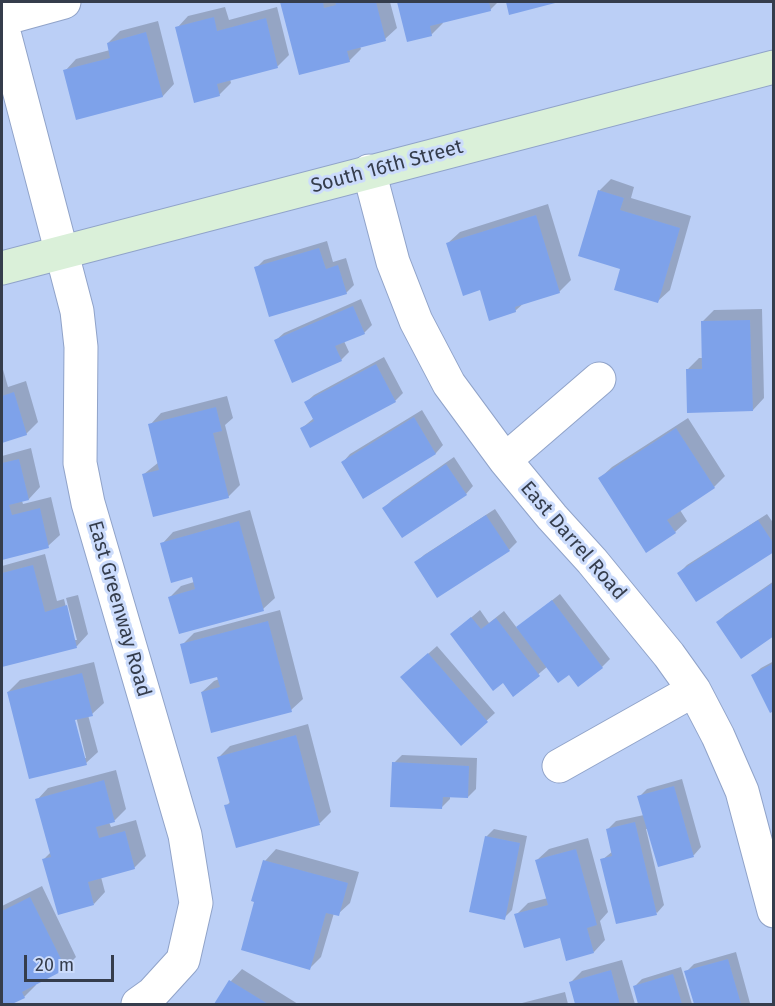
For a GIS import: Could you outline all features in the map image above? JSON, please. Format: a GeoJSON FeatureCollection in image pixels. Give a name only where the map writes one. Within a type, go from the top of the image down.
{"type":"FeatureCollection","features":[{"type":"Feature","properties":{"kind":"main road","name":"South 16th Street"},"geometry":{"type":"LineString","coordinates":[[2,268],[774,67]]}},
{"type":"Feature","properties":{"kind":"street"},"geometry":{"type":"LineString","coordinates":[[2,19],[64,2]]}},
{"type":"Feature","properties":{"kind":"street","name":"East Greenway Road"},"geometry":{"type":"LineString","coordinates":[[2,25],[77,311],[81,347],[80,463],[88,503],[185,835],[196,903],[183,960],[152,994],[138,1005]]}},
{"type":"Feature","properties":{"kind":"street","name":"East Darrel Road"},"geometry":{"type":"LineString","coordinates":[[369,171],[393,261],[416,321],[449,384],[505,460],[592,561],[669,655],[694,690],[718,736],[742,791],[774,911]]}},
{"type":"Feature","properties":{"kind":"street"},"geometry":{"type":"LineString","coordinates":[[505,460],[599,379]]}},
{"type":"Feature","properties":{"kind":"street"},"geometry":{"type":"LineString","coordinates":[[559,766],[694,690]]}},
{"type":"Feature","properties":{"kind":"building"},"geometry":{"type":"Polygon","coordinates":[[[280,2],[323,2],[324,8],[336,5],[335,2],[376,2],[386,41],[347,51],[350,62],[299,75],[280,2]]]}},
{"type":"Feature","properties":{"kind":"building"},"geometry":{"type":"Polygon","coordinates":[[[397,2],[489,2],[491,11],[430,26],[432,36],[407,42],[397,2]]]}},
{"type":"Feature","properties":{"kind":"building"},"geometry":{"type":"Polygon","coordinates":[[[506,2],[559,2],[509,15],[506,2]]]}},
{"type":"Feature","properties":{"kind":"building"},"geometry":{"type":"Polygon","coordinates":[[[214,17],[217,31],[266,18],[278,68],[217,84],[220,96],[194,103],[175,27],[214,17]]]}},
{"type":"Feature","properties":{"kind":"building"},"geometry":{"type":"Polygon","coordinates":[[[146,32],[163,97],[76,120],[63,70],[110,58],[107,43],[146,32]]]}},
{"type":"Feature","properties":{"kind":"building"},"geometry":{"type":"Polygon","coordinates":[[[598,190],[624,198],[620,210],[680,228],[658,303],[614,290],[620,269],[578,256],[598,190]]]}},
{"type":"Feature","properties":{"kind":"building"},"geometry":{"type":"Polygon","coordinates":[[[536,215],[560,293],[515,307],[516,312],[489,321],[480,290],[463,296],[446,243],[536,215]]]}},
{"type":"Feature","properties":{"kind":"building"},"geometry":{"type":"Polygon","coordinates":[[[319,248],[326,269],[338,265],[347,294],[269,317],[254,267],[319,248]]]}},
{"type":"Feature","properties":{"kind":"building"},"geometry":{"type":"Polygon","coordinates":[[[353,306],[365,334],[335,346],[342,361],[292,383],[274,340],[353,306]]]}},
{"type":"Feature","properties":{"kind":"building"},"geometry":{"type":"Polygon","coordinates":[[[750,320],[753,411],[687,413],[686,369],[702,369],[701,321],[750,320]]]}},
{"type":"Feature","properties":{"kind":"building"},"geometry":{"type":"Polygon","coordinates":[[[376,364],[396,402],[310,448],[300,428],[314,421],[304,402],[376,364]]]}},
{"type":"Feature","properties":{"kind":"building"},"geometry":{"type":"Polygon","coordinates":[[[14,392],[27,435],[2,443],[2,396],[14,392]]]}},
{"type":"Feature","properties":{"kind":"building"},"geometry":{"type":"Polygon","coordinates":[[[216,407],[222,431],[213,433],[229,498],[153,517],[142,474],[159,470],[148,424],[216,407]]]}},
{"type":"Feature","properties":{"kind":"building"},"geometry":{"type":"Polygon","coordinates":[[[414,417],[436,454],[363,499],[341,462],[414,417]]]}},
{"type":"Feature","properties":{"kind":"building"},"geometry":{"type":"Polygon","coordinates":[[[676,428],[715,488],[667,520],[676,533],[646,553],[598,478],[676,428]]]}},
{"type":"Feature","properties":{"kind":"building"},"geometry":{"type":"Polygon","coordinates":[[[19,459],[29,500],[9,505],[12,515],[40,508],[49,548],[2,560],[2,463],[19,459]]]}},
{"type":"Feature","properties":{"kind":"building"},"geometry":{"type":"Polygon","coordinates":[[[446,464],[467,495],[402,538],[382,508],[446,464]]]}},
{"type":"Feature","properties":{"kind":"building"},"geometry":{"type":"Polygon","coordinates":[[[486,515],[510,551],[437,598],[414,562],[486,515]]]}},
{"type":"Feature","properties":{"kind":"building"},"geometry":{"type":"Polygon","coordinates":[[[758,520],[774,544],[774,552],[696,602],[677,573],[758,520]]]}},
{"type":"Feature","properties":{"kind":"building"},"geometry":{"type":"Polygon","coordinates":[[[239,521],[264,611],[179,634],[168,597],[195,589],[192,577],[171,583],[160,543],[239,521]]]}},
{"type":"Feature","properties":{"kind":"building"},"geometry":{"type":"Polygon","coordinates":[[[33,565],[45,612],[67,605],[77,648],[2,667],[2,573],[33,565]]]}},
{"type":"Feature","properties":{"kind":"building"},"geometry":{"type":"Polygon","coordinates":[[[774,582],[774,636],[741,659],[716,622],[774,582]]]}},
{"type":"Feature","properties":{"kind":"building"},"geometry":{"type":"Polygon","coordinates":[[[552,600],[603,668],[578,687],[569,675],[558,683],[516,627],[552,600]]]}},
{"type":"Feature","properties":{"kind":"building"},"geometry":{"type":"Polygon","coordinates":[[[471,617],[481,629],[496,618],[540,676],[513,697],[503,683],[493,691],[450,634],[471,617]]]}},
{"type":"Feature","properties":{"kind":"building"},"geometry":{"type":"Polygon","coordinates":[[[268,621],[292,712],[211,733],[201,692],[220,687],[217,677],[190,684],[180,644],[268,621]]]}},
{"type":"Feature","properties":{"kind":"building"},"geometry":{"type":"Polygon","coordinates":[[[428,653],[488,722],[461,746],[400,677],[428,653]]]}},
{"type":"Feature","properties":{"kind":"building"},"geometry":{"type":"Polygon","coordinates":[[[774,663],[774,711],[770,713],[751,675],[774,663]]]}},
{"type":"Feature","properties":{"kind":"building"},"geometry":{"type":"Polygon","coordinates":[[[82,673],[93,716],[75,720],[87,765],[29,779],[7,692],[82,673]]]}},
{"type":"Feature","properties":{"kind":"building"},"geometry":{"type":"Polygon","coordinates":[[[296,735],[320,825],[236,848],[224,805],[230,804],[217,757],[296,735]]]}},
{"type":"Feature","properties":{"kind":"building"},"geometry":{"type":"Polygon","coordinates":[[[392,762],[469,766],[468,798],[443,797],[442,809],[390,807],[392,762]]]}},
{"type":"Feature","properties":{"kind":"building"},"geometry":{"type":"Polygon","coordinates":[[[104,780],[115,822],[96,827],[99,838],[125,831],[135,869],[88,882],[94,905],[58,915],[42,859],[51,857],[35,799],[104,780]]]}},
{"type":"Feature","properties":{"kind":"building"},"geometry":{"type":"Polygon","coordinates":[[[674,786],[694,857],[658,867],[637,796],[674,786]]]}},
{"type":"Feature","properties":{"kind":"building"},"geometry":{"type":"Polygon","coordinates":[[[635,822],[657,915],[616,924],[600,859],[612,856],[606,829],[635,822]]]}},
{"type":"Feature","properties":{"kind":"building"},"geometry":{"type":"Polygon","coordinates":[[[485,836],[520,843],[505,920],[469,912],[485,836]]]}},
{"type":"Feature","properties":{"kind":"building"},"geometry":{"type":"Polygon","coordinates":[[[576,849],[597,925],[587,928],[594,953],[566,961],[560,938],[524,948],[514,914],[548,905],[535,860],[576,849]]]}},
{"type":"Feature","properties":{"kind":"building"},"geometry":{"type":"Polygon","coordinates":[[[263,860],[348,883],[339,916],[326,913],[310,970],[241,950],[254,902],[251,901],[263,860]]]}},
{"type":"Feature","properties":{"kind":"building"},"geometry":{"type":"Polygon","coordinates":[[[30,897],[66,969],[22,992],[25,998],[12,1004],[2,1004],[2,911],[30,897]]]}},
{"type":"Feature","properties":{"kind":"building"},"geometry":{"type":"Polygon","coordinates":[[[728,959],[741,1004],[694,1004],[684,971],[728,959]]]}},
{"type":"Feature","properties":{"kind":"building"},"geometry":{"type":"Polygon","coordinates":[[[611,970],[620,1004],[575,1004],[569,982],[611,970]]]}},
{"type":"Feature","properties":{"kind":"building"},"geometry":{"type":"Polygon","coordinates":[[[673,974],[682,1004],[638,1004],[633,986],[673,974]]]}},
{"type":"Feature","properties":{"kind":"building"},"geometry":{"type":"Polygon","coordinates":[[[229,980],[268,1004],[214,1004],[229,980]]]}}]}
